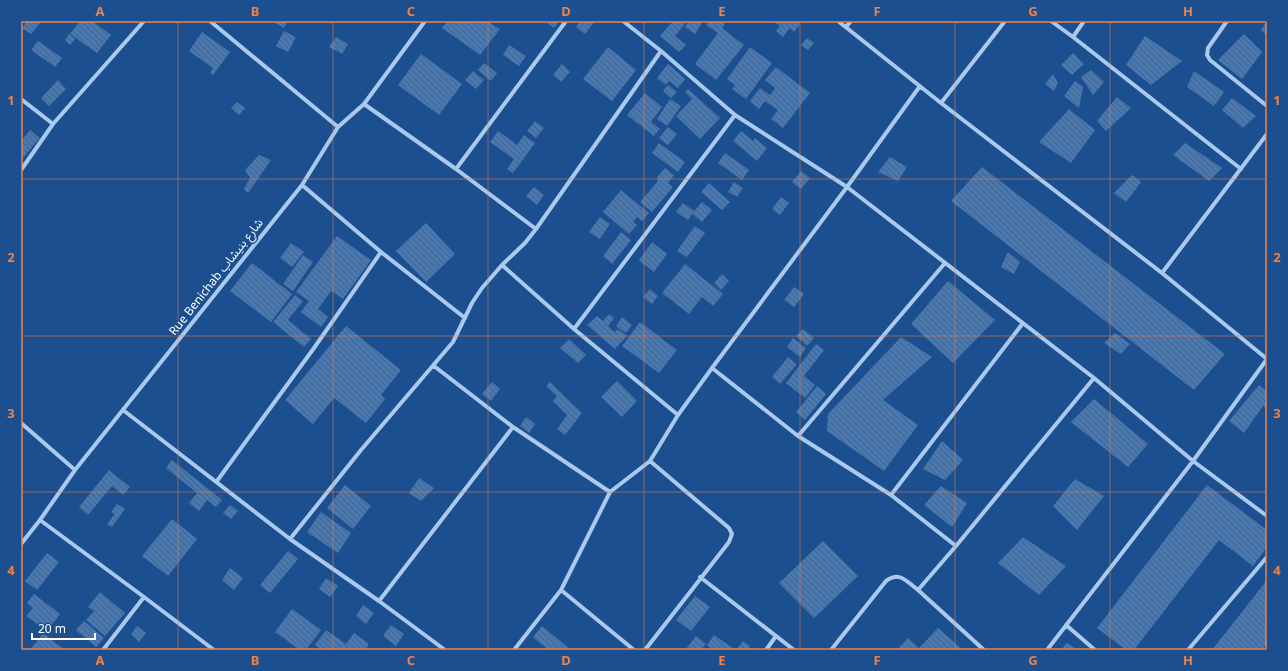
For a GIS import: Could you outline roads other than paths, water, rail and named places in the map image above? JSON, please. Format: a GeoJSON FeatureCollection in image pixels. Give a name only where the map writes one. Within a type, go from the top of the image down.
{"type":"FeatureCollection","features":[{"type":"Feature","properties":{"kind":"street"},"geometry":{"type":"LineString","coordinates":[[21,170],[53,124],[144,21]]}},
{"type":"Feature","properties":{"kind":"street"},"geometry":{"type":"LineString","coordinates":[[210,21],[338,126]]}},
{"type":"Feature","properties":{"kind":"street","name":"Rue Benichab شارع بنيشاب"},"geometry":{"type":"LineString","coordinates":[[21,544],[40,520],[75,470],[302,185],[338,126],[364,104],[425,21]]}},
{"type":"Feature","properties":{"kind":"street"},"geometry":{"type":"LineString","coordinates":[[456,169],[566,21]]}},
{"type":"Feature","properties":{"kind":"street"},"geometry":{"type":"LineString","coordinates":[[623,21],[661,51],[735,115],[847,187],[1094,378],[1193,461],[1267,516]]}},
{"type":"Feature","properties":{"kind":"street"},"geometry":{"type":"LineString","coordinates":[[838,21],[941,103],[1162,273],[1267,359],[1193,461],[1047,650]]}},
{"type":"Feature","properties":{"kind":"street"},"geometry":{"type":"LineString","coordinates":[[846,27],[851,21]]}},
{"type":"Feature","properties":{"kind":"street"},"geometry":{"type":"LineString","coordinates":[[941,103],[1005,21]]}},
{"type":"Feature","properties":{"kind":"street"},"geometry":{"type":"LineString","coordinates":[[1051,21],[1241,169]]}},
{"type":"Feature","properties":{"kind":"street"},"geometry":{"type":"LineString","coordinates":[[1072,37],[1084,21]]}},
{"type":"Feature","properties":{"kind":"street"},"geometry":{"type":"LineString","coordinates":[[1227,21],[1208,48],[1207,55],[1210,60],[1267,106]]}},
{"type":"Feature","properties":{"kind":"street"},"geometry":{"type":"LineString","coordinates":[[290,539],[361,450],[453,342],[472,303],[482,288],[536,230],[661,51]]}},
{"type":"Feature","properties":{"kind":"street"},"geometry":{"type":"LineString","coordinates":[[514,650],[561,590],[610,492],[650,461],[678,415],[920,86]]}},
{"type":"Feature","properties":{"kind":"street"},"geometry":{"type":"LineString","coordinates":[[21,99],[53,124]]}},
{"type":"Feature","properties":{"kind":"street"},"geometry":{"type":"LineString","coordinates":[[364,104],[456,169],[536,230]]}},
{"type":"Feature","properties":{"kind":"street"},"geometry":{"type":"LineString","coordinates":[[574,329],[735,115]]}},
{"type":"Feature","properties":{"kind":"street"},"geometry":{"type":"LineString","coordinates":[[1162,273],[1267,134]]}},
{"type":"Feature","properties":{"kind":"street"},"geometry":{"type":"LineString","coordinates":[[302,185],[381,252],[465,318]]}},
{"type":"Feature","properties":{"kind":"street"},"geometry":{"type":"LineString","coordinates":[[217,481],[314,348],[381,252]]}},
{"type":"Feature","properties":{"kind":"street"},"geometry":{"type":"LineString","coordinates":[[798,436],[945,263]]}},
{"type":"Feature","properties":{"kind":"street"},"geometry":{"type":"LineString","coordinates":[[502,265],[574,329],[678,415]]}},
{"type":"Feature","properties":{"kind":"street"},"geometry":{"type":"LineString","coordinates":[[891,495],[1023,323]]}},
{"type":"Feature","properties":{"kind":"street"},"geometry":{"type":"LineString","coordinates":[[434,366],[513,427],[610,492]]}},
{"type":"Feature","properties":{"kind":"street"},"geometry":{"type":"LineString","coordinates":[[712,368],[798,436],[891,495],[956,546]]}},
{"type":"Feature","properties":{"kind":"street"},"geometry":{"type":"LineString","coordinates":[[918,590],[1094,378]]}},
{"type":"Feature","properties":{"kind":"street"},"geometry":{"type":"LineString","coordinates":[[123,410],[217,481],[290,539],[379,601],[445,650]]}},
{"type":"Feature","properties":{"kind":"street"},"geometry":{"type":"LineString","coordinates":[[21,423],[75,470]]}},
{"type":"Feature","properties":{"kind":"street"},"geometry":{"type":"LineString","coordinates":[[379,601],[513,427]]}},
{"type":"Feature","properties":{"kind":"street"},"geometry":{"type":"LineString","coordinates":[[645,650],[700,577],[729,542],[732,534],[729,528],[650,461]]}},
{"type":"Feature","properties":{"kind":"street"},"geometry":{"type":"LineString","coordinates":[[40,520],[214,650]]}},
{"type":"Feature","properties":{"kind":"street"},"geometry":{"type":"LineString","coordinates":[[1188,650],[1267,557]]}},
{"type":"Feature","properties":{"kind":"street"},"geometry":{"type":"LineString","coordinates":[[831,650],[886,582],[894,576],[900,576],[918,590],[984,650]]}},
{"type":"Feature","properties":{"kind":"street"},"geometry":{"type":"LineString","coordinates":[[700,577],[794,650]]}},
{"type":"Feature","properties":{"kind":"street"},"geometry":{"type":"LineString","coordinates":[[561,590],[634,650]]}},
{"type":"Feature","properties":{"kind":"street"},"geometry":{"type":"LineString","coordinates":[[103,650],[144,597]]}},
{"type":"Feature","properties":{"kind":"street"},"geometry":{"type":"LineString","coordinates":[[1066,625],[1095,650]]}},
{"type":"Feature","properties":{"kind":"street"},"geometry":{"type":"LineString","coordinates":[[766,650],[776,636]]}}]}
